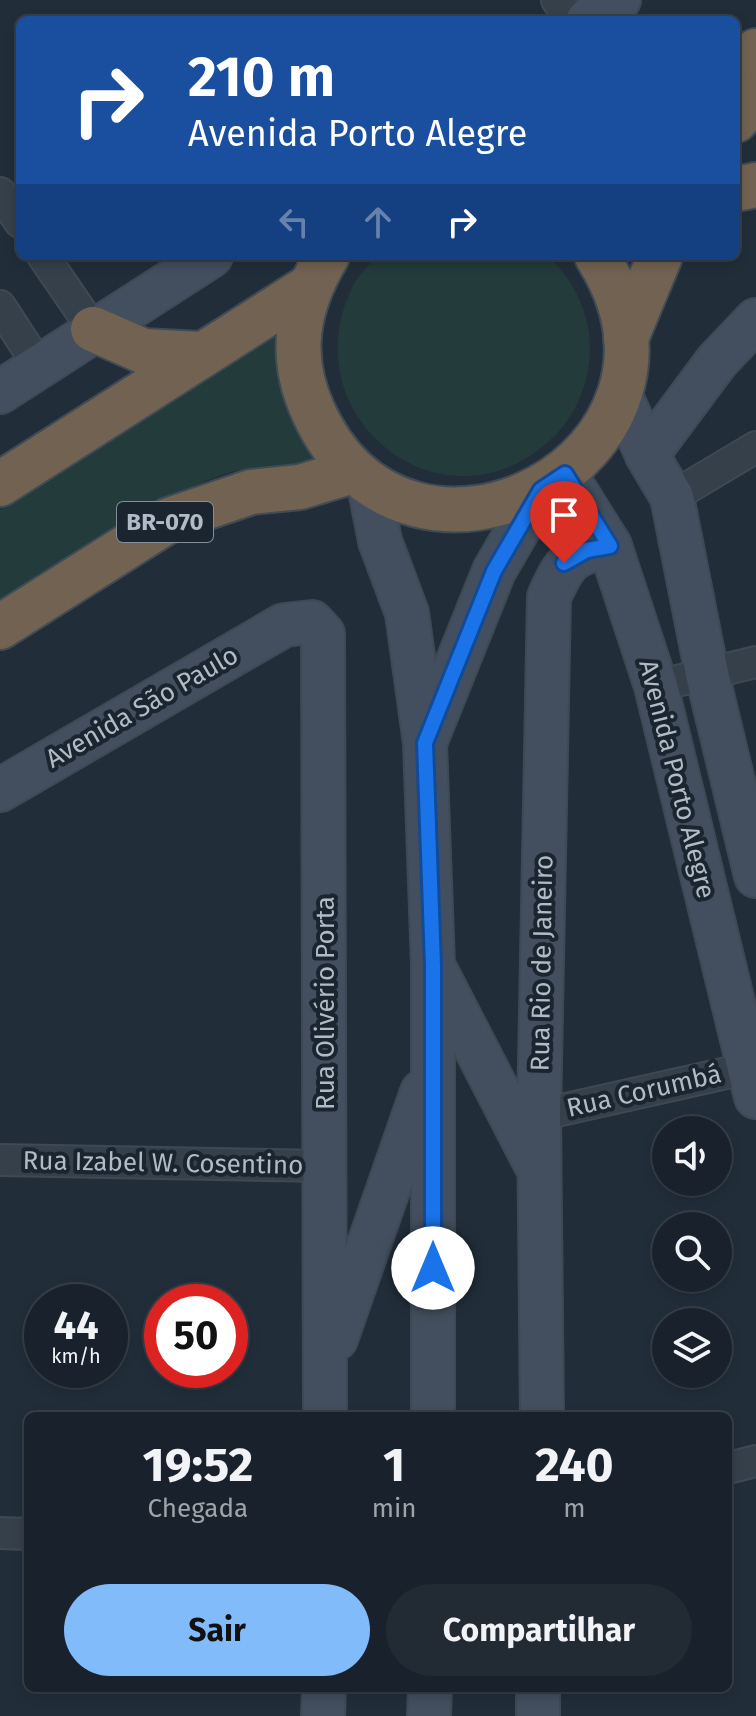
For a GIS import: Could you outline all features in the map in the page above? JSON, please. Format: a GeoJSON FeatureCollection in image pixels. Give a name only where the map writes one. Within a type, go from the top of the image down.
{"type":"FeatureCollection","features":[{"type":"Feature","properties":{"kind":"highway"},"geometry":{"type":"LineString","coordinates":[[740,115],[756,96]]}},
{"type":"Feature","properties":{"kind":"highway"},"geometry":{"type":"LineString","coordinates":[[599,260],[614,284],[626,338]]}},
{"type":"Feature","properties":{"kind":"highway"},"geometry":{"type":"LineString","coordinates":[[318,271],[298,337],[303,389],[324,436],[361,477],[404,500],[450,510],[497,506],[553,482],[599,437],[620,394],[626,338],[658,260]]}},
{"type":"Feature","properties":{"kind":"highway"},"geometry":{"type":"LineString","coordinates":[[0,484],[200,354],[318,271]]}},
{"type":"Feature","properties":{"kind":"highway"},"geometry":{"type":"LineString","coordinates":[[93,329],[143,351],[200,354]]}},
{"type":"Feature","properties":{"kind":"highway","name":"BR-070"},"geometry":{"type":"LineString","coordinates":[[0,627],[169,520],[251,492],[361,477]]}},
{"type":"Feature","properties":{"kind":"main road"},"geometry":{"type":"LineString","coordinates":[[594,16],[619,0]]}},
{"type":"Feature","properties":{"kind":"main road"},"geometry":{"type":"LineString","coordinates":[[0,392],[93,329],[205,260]]}},
{"type":"Feature","properties":{"kind":"main road"},"geometry":{"type":"LineString","coordinates":[[647,455],[717,361],[756,320]]}},
{"type":"Feature","properties":{"kind":"main road","name":"Avenida Porto Alegre"},"geometry":{"type":"LineString","coordinates":[[620,394],[647,455],[672,497],[707,674],[756,876]]}},
{"type":"Feature","properties":{"kind":"main road"},"geometry":{"type":"LineString","coordinates":[[361,477],[380,541],[407,613],[425,743],[433,965],[433,1412]]}},
{"type":"Feature","properties":{"kind":"main road"},"geometry":{"type":"LineString","coordinates":[[425,743],[494,571],[553,482]]}},
{"type":"Feature","properties":{"kind":"main road","name":"Avenida Porto Alegre"},"geometry":{"type":"LineString","coordinates":[[553,482],[610,546],[656,686],[753,1082]]}},
{"type":"Feature","properties":{"kind":"main road","name":"Rua Rio de Janeiro"},"geometry":{"type":"LineString","coordinates":[[542,1412],[539,1115],[549,597],[564,563],[587,550],[610,546]]}},
{"type":"Feature","properties":{"kind":"main road","name":"Rua Olivério Porta"},"geometry":{"type":"LineString","coordinates":[[284,625],[312,622],[323,634],[325,1412]]}},
{"type":"Feature","properties":{"kind":"main road","name":"Avenida São Paulo"},"geometry":{"type":"LineString","coordinates":[[0,790],[284,625]]}},
{"type":"Feature","properties":{"kind":"main road"},"geometry":{"type":"LineString","coordinates":[[433,965],[539,1171]]}},
{"type":"Feature","properties":{"kind":"main road"},"geometry":{"type":"LineString","coordinates":[[325,1371],[433,1060]]}},
{"type":"Feature","properties":{"kind":"main road"},"geometry":{"type":"LineString","coordinates":[[323,1716],[324,1692]]}},
{"type":"Feature","properties":{"kind":"main road"},"geometry":{"type":"LineString","coordinates":[[429,1716],[430,1692]]}},
{"type":"Feature","properties":{"kind":"main road"},"geometry":{"type":"LineString","coordinates":[[538,1692],[538,1716]]}},
{"type":"Feature","properties":{"kind":"street"},"geometry":{"type":"LineString","coordinates":[[0,193],[16,216]]}},
{"type":"Feature","properties":{"kind":"street"},"geometry":{"type":"LineString","coordinates":[[46,260],[93,329]]}},
{"type":"Feature","properties":{"kind":"street"},"geometry":{"type":"LineString","coordinates":[[0,306],[39,366]]}},
{"type":"Feature","properties":{"kind":"street"},"geometry":{"type":"LineString","coordinates":[[672,497],[756,447]]}},
{"type":"Feature","properties":{"kind":"street"},"geometry":{"type":"LineString","coordinates":[[656,686],[756,662]]}},
{"type":"Feature","properties":{"kind":"street","name":"Rua Corumbá"},"geometry":{"type":"LineString","coordinates":[[539,1115],[753,1082]]}},
{"type":"Feature","properties":{"kind":"street","name":"Rua Izabel W. Cosentino"},"geometry":{"type":"LineString","coordinates":[[0,1160],[326,1166]]}},
{"type":"Feature","properties":{"kind":"street"},"geometry":{"type":"LineString","coordinates":[[732,1467],[756,1461]]}},
{"type":"Feature","properties":{"kind":"street"},"geometry":{"type":"LineString","coordinates":[[0,1533],[24,1534]]}},
{"type":"Feature","properties":{"kind":"green space"},"geometry":{"type":"Polygon","coordinates":[[[373,260],[552,260],[577,294],[590,339],[588,371],[568,420],[547,443],[506,468],[463,476],[423,469],[387,449],[359,419],[342,381],[338,337],[351,290],[373,260]]]}},
{"type":"Feature","properties":{"kind":"green space"},"geometry":{"type":"Polygon","coordinates":[[[279,317],[287,397],[299,431],[320,471],[246,469],[188,489],[121,528],[0,608],[0,509],[112,436],[279,317]]]}},
{"type":"Feature","properties":{"kind":"route"},"geometry":{"type":"LineString","coordinates":[[433,1268],[433,965],[425,743],[494,571],[541,490],[565,474],[596,519],[610,546],[587,550],[564,563]]}}]}
